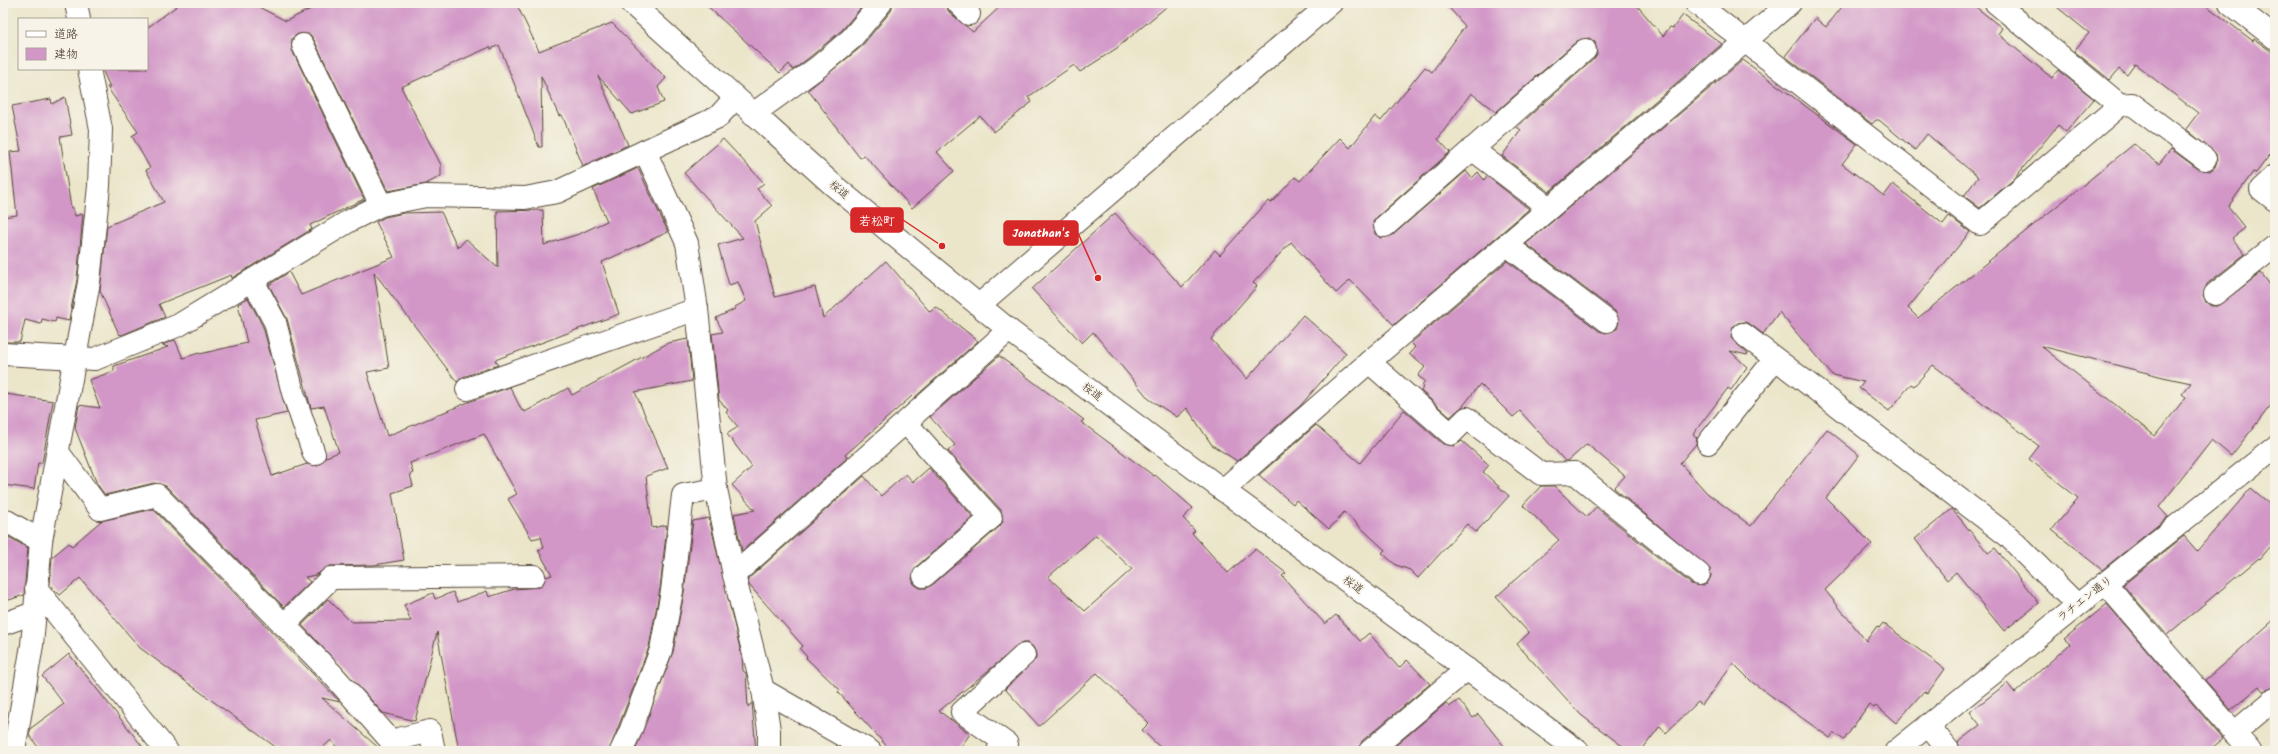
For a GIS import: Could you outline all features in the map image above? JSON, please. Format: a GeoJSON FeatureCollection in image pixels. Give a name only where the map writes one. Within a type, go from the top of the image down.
{"type":"FeatureCollection","features":[{"type":"Feature","properties":{"kind":"street"},"geometry":{"type":"LineString","coordinates":[[76,3],[79,18]]}},
{"type":"Feature","properties":{"kind":"street","name":"桜道"},"geometry":{"type":"LineString","coordinates":[[631,3],[833,185],[1009,330],[1223,490],[1578,751]]}},
{"type":"Feature","properties":{"kind":"street"},"geometry":{"type":"LineString","coordinates":[[753,114],[818,67],[851,39],[881,3]]}},
{"type":"Feature","properties":{"kind":"street"},"geometry":{"type":"LineString","coordinates":[[979,305],[1331,3]]}},
{"type":"Feature","properties":{"kind":"street"},"geometry":{"type":"LineString","coordinates":[[1696,3],[1980,224],[2120,105],[2132,104],[2205,159]]}},
{"type":"Feature","properties":{"kind":"street"},"geometry":{"type":"LineString","coordinates":[[1223,490],[1369,362],[1790,3]]}},
{"type":"Feature","properties":{"kind":"street"},"geometry":{"type":"LineString","coordinates":[[1996,3],[2120,105]]}},
{"type":"Feature","properties":{"kind":"street"},"geometry":{"type":"LineString","coordinates":[[2230,3],[2275,38]]}},
{"type":"Feature","properties":{"kind":"street"},"geometry":{"type":"LineString","coordinates":[[303,45],[381,205]]}},
{"type":"Feature","properties":{"kind":"street"},"geometry":{"type":"LineString","coordinates":[[1385,226],[1585,50]]}},
{"type":"Feature","properties":{"kind":"street"},"geometry":{"type":"LineString","coordinates":[[14,751],[32,645],[41,541],[89,282],[100,186],[101,129],[89,70]]}},
{"type":"Feature","properties":{"kind":"street"},"geometry":{"type":"LineString","coordinates":[[3,354],[95,359],[179,325],[349,221],[381,205],[426,196],[525,198],[557,192],[718,117],[735,98]]}},
{"type":"Feature","properties":{"kind":"street"},"geometry":{"type":"LineString","coordinates":[[1472,149],[1549,208]]}},
{"type":"Feature","properties":{"kind":"street"},"geometry":{"type":"LineString","coordinates":[[645,151],[687,243],[697,309],[716,489],[734,575],[763,690],[769,730],[770,751]]}},
{"type":"Feature","properties":{"kind":"street"},"geometry":{"type":"LineString","coordinates":[[2275,176],[2261,189],[2275,200]]}},
{"type":"Feature","properties":{"kind":"street"},"geometry":{"type":"LineString","coordinates":[[1507,245],[1607,321]]}},
{"type":"Feature","properties":{"kind":"street"},"geometry":{"type":"LineString","coordinates":[[2215,294],[2275,246]]}},
{"type":"Feature","properties":{"kind":"street"},"geometry":{"type":"LineString","coordinates":[[253,281],[275,322],[293,393],[314,454]]}},
{"type":"Feature","properties":{"kind":"street"},"geometry":{"type":"LineString","coordinates":[[467,389],[697,309]]}},
{"type":"Feature","properties":{"kind":"street"},"geometry":{"type":"LineString","coordinates":[[734,575],[1009,330]]}},
{"type":"Feature","properties":{"kind":"street"},"geometry":{"type":"LineString","coordinates":[[1743,334],[2008,536],[2077,605]]}},
{"type":"Feature","properties":{"kind":"street"},"geometry":{"type":"LineString","coordinates":[[1708,442],[1775,359]]}},
{"type":"Feature","properties":{"kind":"street"},"geometry":{"type":"LineString","coordinates":[[1369,362],[1451,434],[1467,418],[1541,474],[1575,473],[1699,574]]}},
{"type":"Feature","properties":{"kind":"street"},"geometry":{"type":"LineString","coordinates":[[906,423],[990,518],[924,576]]}},
{"type":"Feature","properties":{"kind":"street","name":"ラチエン通り"},"geometry":{"type":"LineString","coordinates":[[1896,751],[2275,448]]}},
{"type":"Feature","properties":{"kind":"street"},"geometry":{"type":"LineString","coordinates":[[58,452],[100,509],[157,495],[284,626],[333,674],[391,741],[430,731],[434,751]]}},
{"type":"Feature","properties":{"kind":"street"},"geometry":{"type":"LineString","coordinates":[[621,751],[630,732],[661,650],[672,591],[683,495],[716,489]]}},
{"type":"Feature","properties":{"kind":"street"},"geometry":{"type":"LineString","coordinates":[[3,519],[41,541]]}},
{"type":"Feature","properties":{"kind":"street"},"geometry":{"type":"LineString","coordinates":[[284,626],[331,578],[534,576]]}},
{"type":"Feature","properties":{"kind":"street"},"geometry":{"type":"LineString","coordinates":[[2106,582],[2241,745],[2275,699]]}},
{"type":"Feature","properties":{"kind":"street"},"geometry":{"type":"LineString","coordinates":[[36,588],[167,751]]}},
{"type":"Feature","properties":{"kind":"street"},"geometry":{"type":"LineString","coordinates":[[3,624],[34,612]]}},
{"type":"Feature","properties":{"kind":"street"},"geometry":{"type":"LineString","coordinates":[[998,751],[1007,744],[962,712],[1024,655]]}},
{"type":"Feature","properties":{"kind":"street"},"geometry":{"type":"LineString","coordinates":[[1370,751],[1468,669]]}},
{"type":"Feature","properties":{"kind":"street"},"geometry":{"type":"LineString","coordinates":[[763,690],[870,751]]}},
{"type":"Feature","properties":{"kind":"street"},"geometry":{"type":"LineString","coordinates":[[1928,725],[1949,751]]}},
{"type":"Feature","properties":{"kind":"building"},"geometry":{"type":"Polygon","coordinates":[[[181,3],[251,3],[286,21],[323,3],[516,3],[539,51],[612,23],[666,78],[658,87],[664,102],[632,114],[598,76],[628,145],[583,166],[562,115],[559,116],[541,76],[542,147],[539,147],[499,45],[491,49],[490,47],[401,87],[441,165],[441,176],[426,184],[388,191],[314,40],[310,34],[298,34],[292,38],[292,50],[364,199],[310,225],[312,229],[232,278],[231,275],[159,304],[165,317],[122,335],[119,334],[100,291],[107,226],[164,202],[146,170],[150,168],[132,136],[138,132],[107,87],[110,87],[102,70],[148,70],[148,27],[181,3]]]}},
{"type":"Feature","properties":{"kind":"building"},"geometry":{"type":"Polygon","coordinates":[[[704,3],[865,3],[842,30],[810,57],[793,70],[789,64],[780,73],[704,3]]]}},
{"type":"Feature","properties":{"kind":"building"},"geometry":{"type":"Polygon","coordinates":[[[893,3],[945,3],[949,12],[973,32],[1004,3],[1171,3],[1117,48],[1080,72],[1074,65],[1028,97],[1032,102],[994,132],[980,116],[937,152],[954,171],[912,208],[864,155],[860,158],[808,90],[861,47],[891,11],[893,3]]]}},
{"type":"Feature","properties":{"kind":"building"},"geometry":{"type":"Polygon","coordinates":[[[1445,3],[1635,3],[1663,36],[1670,27],[1673,28],[1683,15],[1722,44],[1549,192],[1502,156],[1521,130],[1517,127],[1594,59],[1597,54],[1595,42],[1589,38],[1577,41],[1496,112],[1471,93],[1438,139],[1450,152],[1377,217],[1373,222],[1375,234],[1381,238],[1393,235],[1466,171],[1472,178],[1478,172],[1484,180],[1487,176],[1529,209],[1394,325],[1350,280],[1336,293],[1291,242],[1253,283],[1257,286],[1211,339],[1247,379],[1303,315],[1346,353],[1301,405],[1237,461],[1212,445],[1187,408],[1177,417],[1149,399],[1093,332],[1082,343],[1032,289],[1115,213],[1182,287],[1215,250],[1220,255],[1268,201],[1271,203],[1295,177],[1300,181],[1340,138],[1350,148],[1375,116],[1381,121],[1425,67],[1432,72],[1465,26],[1445,3]]]}},
{"type":"Feature","properties":{"kind":"building"},"geometry":{"type":"Polygon","coordinates":[[[1845,3],[1971,3],[2002,28],[1998,34],[2052,78],[2058,70],[2094,99],[2066,132],[2058,125],[2014,179],[1980,208],[1964,196],[1978,177],[1927,134],[1915,150],[1879,120],[1876,120],[1872,124],[1785,56],[1815,18],[1826,27],[1845,3]]]}},
{"type":"Feature","properties":{"kind":"building"},"geometry":{"type":"Polygon","coordinates":[[[2052,3],[2203,3],[2253,41],[2254,39],[2275,54],[2275,148],[2256,173],[2253,172],[2228,207],[2245,228],[2232,238],[2245,254],[2207,284],[2203,295],[2206,302],[2211,306],[2217,306],[2261,273],[2275,291],[2275,400],[2231,456],[2212,440],[2159,507],[2168,517],[2102,570],[2052,530],[2078,498],[2029,459],[2039,446],[1933,365],[1914,386],[1911,384],[1889,411],[1859,388],[1864,382],[1832,375],[1779,312],[1763,334],[1750,324],[1744,322],[1738,323],[1733,327],[1731,338],[1748,354],[1730,351],[1747,367],[1731,390],[1728,388],[1693,434],[1697,438],[1696,444],[1680,463],[1707,493],[1751,526],[1827,429],[1859,455],[1826,498],[1872,544],[1825,590],[1866,641],[1877,626],[1879,628],[1883,623],[1945,669],[1927,694],[1924,691],[1896,723],[1876,706],[1874,708],[1869,704],[1844,740],[1834,733],[1830,738],[1752,682],[1733,663],[1702,705],[1698,702],[1666,733],[1660,726],[1641,751],[1629,751],[1581,715],[1517,644],[1529,633],[1496,597],[1559,540],[1523,505],[1541,486],[1554,486],[1587,517],[1596,507],[1691,584],[1703,586],[1708,582],[1711,576],[1710,569],[1614,488],[1625,476],[1587,444],[1568,461],[1565,461],[1520,411],[1513,417],[1480,384],[1463,406],[1450,417],[1421,391],[1424,386],[1422,385],[1425,381],[1418,376],[1425,367],[1409,354],[1415,347],[1411,343],[1507,261],[1599,331],[1606,333],[1617,329],[1619,322],[1615,311],[1526,244],[1743,60],[1857,144],[1842,164],[1884,196],[1893,184],[1943,224],[1949,216],[1970,232],[1908,308],[1918,318],[2134,144],[2159,164],[2171,149],[2198,169],[2210,171],[2215,167],[2217,161],[2216,154],[2186,129],[2198,113],[2135,64],[2127,75],[2119,69],[2110,80],[2074,51],[2089,33],[2052,3]],[[2041,346],[2155,436],[2186,397],[2182,394],[2191,383],[2041,346]]]}},
{"type":"Feature","properties":{"kind":"building"},"geometry":{"type":"Polygon","coordinates":[[[65,97],[72,135],[60,137],[71,208],[73,208],[75,216],[83,214],[77,280],[69,321],[56,318],[55,322],[42,319],[41,324],[25,320],[20,342],[3,342],[3,217],[17,215],[10,152],[21,151],[12,106],[51,99],[52,104],[65,97]]]}},
{"type":"Feature","properties":{"kind":"building"},"geometry":{"type":"Polygon","coordinates":[[[723,139],[764,183],[757,189],[772,206],[755,221],[775,297],[815,287],[823,318],[886,261],[930,312],[936,307],[978,341],[914,398],[912,396],[845,455],[847,458],[742,551],[734,514],[755,510],[732,485],[752,467],[727,434],[738,427],[726,412],[728,410],[719,400],[712,334],[723,332],[716,318],[735,309],[735,307],[746,301],[738,282],[729,285],[718,245],[743,238],[684,173],[723,139]]]}},
{"type":"Feature","properties":{"kind":"building"},"geometry":{"type":"Polygon","coordinates":[[[638,168],[668,232],[602,262],[619,314],[495,360],[498,365],[463,377],[457,382],[374,272],[389,368],[367,372],[387,436],[471,401],[510,387],[522,411],[524,410],[525,412],[568,388],[572,395],[668,343],[688,339],[692,381],[635,392],[668,468],[646,476],[652,528],[667,525],[660,589],[649,647],[609,751],[459,751],[437,632],[415,721],[383,713],[302,625],[328,599],[351,622],[411,621],[404,605],[433,593],[435,599],[453,592],[457,602],[487,591],[489,597],[514,589],[540,587],[546,577],[552,575],[538,550],[544,548],[541,537],[532,539],[508,499],[517,494],[484,434],[410,463],[413,473],[410,474],[413,486],[392,493],[404,560],[374,565],[330,566],[316,575],[305,577],[310,582],[284,607],[166,486],[154,483],[105,495],[97,484],[75,428],[79,405],[100,408],[89,380],[114,371],[114,366],[168,347],[162,345],[175,340],[183,358],[199,353],[247,343],[238,304],[248,298],[263,327],[287,413],[255,420],[272,476],[307,464],[318,466],[326,457],[339,452],[324,406],[311,408],[287,319],[269,285],[289,272],[301,295],[394,257],[376,222],[385,217],[404,213],[441,212],[458,248],[466,239],[498,268],[497,211],[543,210],[544,245],[579,234],[607,221],[593,189],[638,168]]]}},
{"type":"Feature","properties":{"kind":"building"},"geometry":{"type":"Polygon","coordinates":[[[999,356],[1084,420],[1081,422],[1154,476],[1155,475],[1193,508],[1183,518],[1195,531],[1192,533],[1228,573],[1255,549],[1286,573],[1282,576],[1325,624],[1336,615],[1360,641],[1369,633],[1399,668],[1407,660],[1430,684],[1362,741],[1358,751],[1164,751],[1142,730],[1149,723],[1097,673],[1039,726],[1005,689],[1036,659],[1036,653],[1033,647],[1028,643],[1022,643],[939,711],[970,734],[958,751],[891,751],[838,692],[840,690],[806,658],[807,657],[800,649],[803,646],[749,585],[748,579],[864,476],[881,496],[906,474],[913,482],[929,468],[973,517],[916,567],[912,578],[914,584],[920,588],[926,588],[932,585],[999,527],[1003,522],[1001,510],[948,451],[955,445],[930,417],[999,356]],[[1096,535],[1048,577],[1085,611],[1132,569],[1096,535]]]}},
{"type":"Feature","properties":{"kind":"building"},"geometry":{"type":"Polygon","coordinates":[[[6,394],[53,401],[42,463],[38,463],[34,489],[3,485],[3,409],[6,394]]]}},
{"type":"Feature","properties":{"kind":"building"},"geometry":{"type":"Polygon","coordinates":[[[1404,410],[1443,444],[1454,446],[1462,441],[1489,465],[1483,472],[1509,496],[1476,532],[1467,524],[1418,578],[1410,570],[1396,565],[1382,553],[1385,550],[1344,512],[1329,529],[1296,500],[1293,504],[1259,475],[1316,425],[1360,463],[1404,410]]]}},
{"type":"Feature","properties":{"kind":"building"},"geometry":{"type":"Polygon","coordinates":[[[2251,488],[2275,508],[2275,541],[2260,559],[2259,558],[2167,635],[2123,585],[2184,536],[2197,551],[2251,488]]]}},
{"type":"Feature","properties":{"kind":"building"},"geometry":{"type":"Polygon","coordinates":[[[153,509],[340,702],[322,698],[382,751],[340,751],[331,740],[319,751],[281,751],[140,648],[80,578],[60,595],[50,585],[52,557],[69,543],[72,546],[101,521],[153,509]]]}},
{"type":"Feature","properties":{"kind":"building"},"geometry":{"type":"Polygon","coordinates":[[[1952,509],[1988,553],[1995,548],[2039,603],[2004,631],[1956,572],[1947,580],[1915,539],[1952,509]]]}},
{"type":"Feature","properties":{"kind":"building"},"geometry":{"type":"Polygon","coordinates":[[[709,518],[742,657],[743,671],[746,673],[748,707],[752,703],[756,751],[635,751],[673,652],[684,593],[693,521],[709,518]]]}},
{"type":"Feature","properties":{"kind":"building"},"geometry":{"type":"Polygon","coordinates":[[[3,534],[28,548],[24,595],[3,602],[3,534]]]}},
{"type":"Feature","properties":{"kind":"building"},"geometry":{"type":"Polygon","coordinates":[[[2107,604],[2223,739],[2208,751],[1961,751],[1958,742],[1980,725],[1970,712],[2007,683],[2015,693],[2070,644],[2064,639],[2107,604]]]}},
{"type":"Feature","properties":{"kind":"building"},"geometry":{"type":"Polygon","coordinates":[[[2275,619],[2275,687],[2264,691],[2260,686],[2231,710],[2205,680],[2275,619]]]}},
{"type":"Feature","properties":{"kind":"building"},"geometry":{"type":"Polygon","coordinates":[[[69,654],[146,751],[41,751],[29,735],[31,728],[64,704],[42,676],[69,654]]]}},
{"type":"Feature","properties":{"kind":"building"},"geometry":{"type":"Polygon","coordinates":[[[1459,700],[1473,718],[1478,714],[1508,751],[1389,751],[1446,703],[1449,707],[1459,700]]]}},
{"type":"Feature","properties":{"kind":"place","name":"若松町"},"geometry":{"type":"Point","coordinates":[942,246]}},
{"type":"Feature","properties":{"kind":"place","name":"Jonathan's"},"geometry":{"type":"Point","coordinates":[1098,278]}}]}
